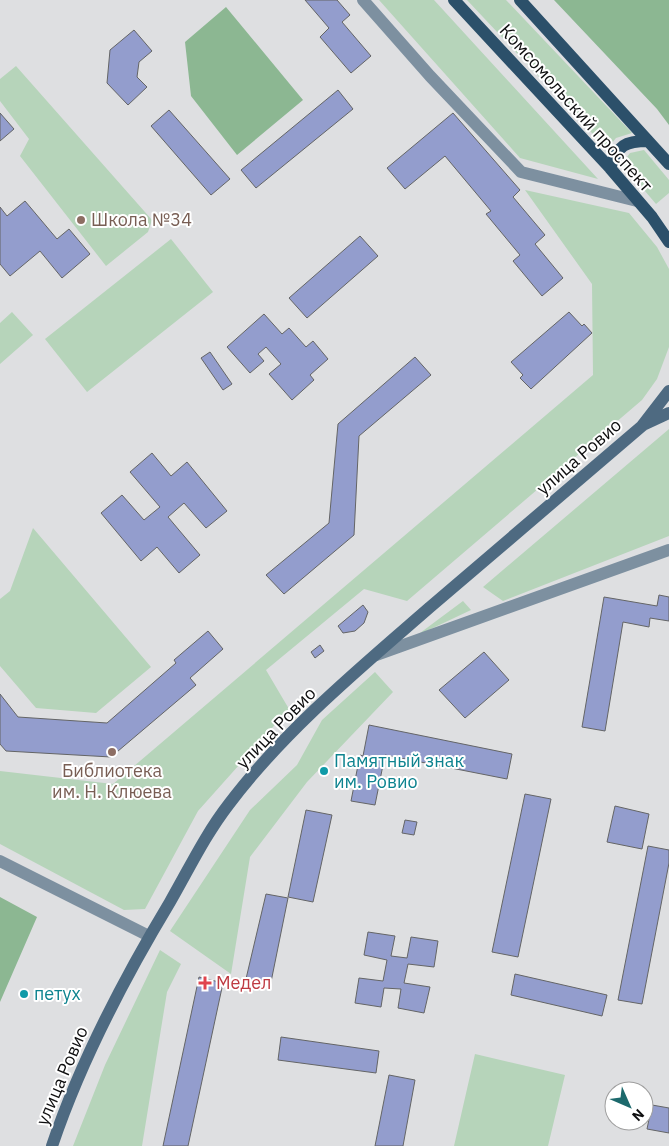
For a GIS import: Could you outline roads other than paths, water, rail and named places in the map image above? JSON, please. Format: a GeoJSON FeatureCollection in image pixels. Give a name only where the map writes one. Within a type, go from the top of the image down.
{"type":"FeatureCollection","features":[{"type":"Feature","properties":{"kind":"main road","name":"Комсомольский проспект"},"geometry":{"type":"LineString","coordinates":[[454,0],[610,168],[652,217],[669,242]]}},
{"type":"Feature","properties":{"kind":"main road","name":"Комсомольский проспект"},"geometry":{"type":"LineString","coordinates":[[520,0],[669,164]]}},
{"type":"Feature","properties":{"kind":"main road"},"geometry":{"type":"LineString","coordinates":[[610,168],[614,155],[622,147],[631,141],[648,141]]}},
{"type":"Feature","properties":{"kind":"main road","name":"улица Ровио"},"geometry":{"type":"LineString","coordinates":[[52,1146],[89,1050],[149,936],[201,846],[228,804],[266,759],[376,654],[642,426],[669,391]]}},
{"type":"Feature","properties":{"kind":"main road","name":"улица Ровио"},"geometry":{"type":"LineString","coordinates":[[642,426],[669,413]]}},
{"type":"Feature","properties":{"kind":"street"},"geometry":{"type":"LineString","coordinates":[[363,0],[430,76],[521,172],[637,201]]}},
{"type":"Feature","properties":{"kind":"street"},"geometry":{"type":"LineString","coordinates":[[376,654],[669,550]]}},
{"type":"Feature","properties":{"kind":"street"},"geometry":{"type":"LineString","coordinates":[[0,861],[149,936]]}},
{"type":"Feature","properties":{"kind":"place","name":"Школа №34"},"geometry":{"type":"Point","coordinates":[81,220]}},
{"type":"Feature","properties":{"kind":"place","name":"Библиотека им. Н. Клюева"},"geometry":{"type":"Point","coordinates":[112,752]}},
{"type":"Feature","properties":{"kind":"place","name":"Памятный знак им. Ровио"},"geometry":{"type":"Point","coordinates":[324,771]}},
{"type":"Feature","properties":{"kind":"place","name":"Медел"},"geometry":{"type":"Point","coordinates":[205,983]}},
{"type":"Feature","properties":{"kind":"place","name":"петух"},"geometry":{"type":"Point","coordinates":[24,994]}}]}
